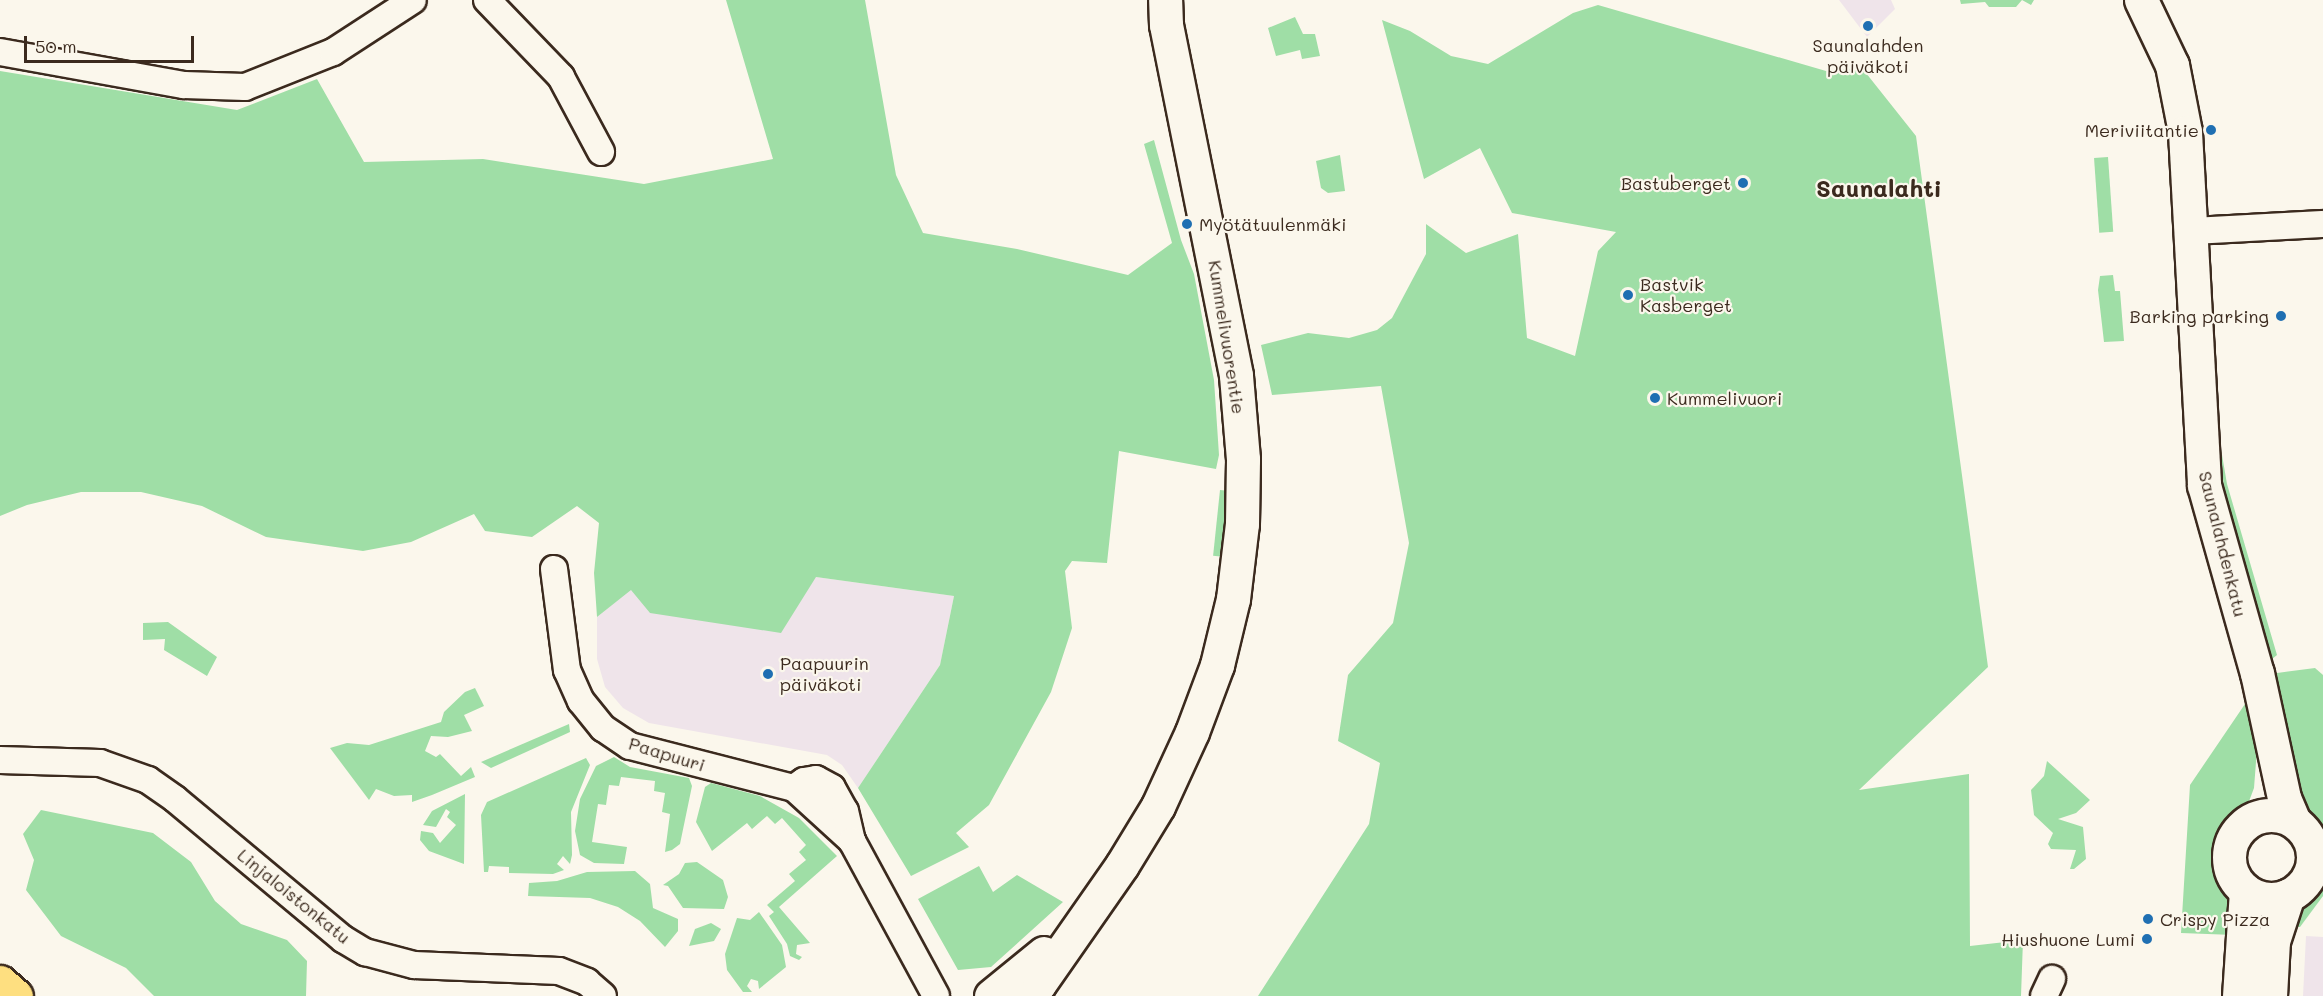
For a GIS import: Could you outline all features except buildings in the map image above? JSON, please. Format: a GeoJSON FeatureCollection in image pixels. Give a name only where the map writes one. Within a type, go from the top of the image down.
{"type":"FeatureCollection","features":[{"type":"Feature","properties":{"kind":"main road"},"geometry":{"type":"LineString","coordinates":[[0,982],[16,996]]}},
{"type":"Feature","properties":{"kind":"street"},"geometry":{"type":"LineString","coordinates":[[0,52],[184,85],[245,87],[333,52],[413,0]]}},
{"type":"Feature","properties":{"kind":"street"},"geometry":{"type":"LineString","coordinates":[[487,0],[561,77],[601,152]]}},
{"type":"Feature","properties":{"kind":"street","name":"Kummelivuorentie"},"geometry":{"type":"LineString","coordinates":[[1027,996],[1040,984],[1146,825],[1192,732],[1217,665],[1230,610],[1242,524],[1243,459],[1236,375],[1166,25],[1165,0]]}},
{"type":"Feature","properties":{"kind":"street","name":"Saunalahdenkatu"},"geometry":{"type":"LineString","coordinates":[[2141,0],[2160,36],[2177,83],[2192,231],[2204,485],[2257,673],[2284,798],[2309,834]]}},
{"type":"Feature","properties":{"kind":"street"},"geometry":{"type":"LineString","coordinates":[[2192,231],[2323,224]]}},
{"type":"Feature","properties":{"kind":"street","name":"Paapuuri"},"geometry":{"type":"LineString","coordinates":[[554,569],[567,670],[581,701],[603,728],[630,746],[794,788],[852,841],[936,996]]}},
{"type":"Feature","properties":{"kind":"street","name":"Saunalahdenkatu"},"geometry":{"type":"LineString","coordinates":[[2250,820],[2263,786],[2270,735]]}},
{"type":"Feature","properties":{"kind":"street","name":"Linjaloistonkatu"},"geometry":{"type":"LineString","coordinates":[[0,760],[100,764],[148,780],[343,939],[372,955],[414,965],[559,971],[586,982],[603,996]]}},
{"type":"Feature","properties":{"kind":"street"},"geometry":{"type":"LineString","coordinates":[[2270,996],[2273,941],[2305,885],[2312,866],[2309,834],[2277,815],[2250,820],[2235,834],[2229,854],[2233,875],[2246,891],[2262,898],[2305,885]]}},
{"type":"Feature","properties":{"kind":"street"},"geometry":{"type":"LineString","coordinates":[[2239,996],[2246,891]]}},
{"type":"Feature","properties":{"kind":"street","name":"Kummelivuorentie"},"geometry":{"type":"LineString","coordinates":[[991,996],[1077,927]]}},
{"type":"Feature","properties":{"kind":"shaded area","name":"Saunalahden päiväkoti"},"geometry":{"type":"Polygon","coordinates":[[[1839,0],[1891,0],[1895,9],[1867,37],[1839,0]]]}},
{"type":"Feature","properties":{"kind":"shaded area","name":"Paapuurin päiväkoti"},"geometry":{"type":"Polygon","coordinates":[[[816,577],[954,596],[940,665],[858,788],[842,765],[827,755],[649,723],[623,708],[605,687],[597,659],[597,617],[631,589],[816,577]]]}},
{"type":"Feature","properties":{"kind":"shaded area"},"geometry":{"type":"Polygon","coordinates":[[[2306,936],[2323,937],[2323,996],[2303,996],[2306,936]]]}},
{"type":"Feature","properties":{"kind":"green space"},"geometry":{"type":"Polygon","coordinates":[[[726,0],[865,0],[896,175],[923,233],[1017,249],[1128,275],[1172,243],[1144,144],[1154,140],[1181,240],[1194,274],[1214,380],[1219,455],[1216,469],[1119,451],[1107,563],[1072,561],[1065,571],[1072,628],[1051,692],[989,805],[956,833],[969,847],[911,876],[858,788],[940,665],[954,596],[816,577],[781,633],[650,613],[631,590],[597,617],[594,573],[599,523],[577,506],[532,537],[485,531],[474,514],[411,542],[363,551],[266,537],[202,506],[141,492],[81,492],[27,505],[0,516],[0,71],[237,110],[317,79],[364,162],[483,159],[644,184],[773,159],[726,0]]]}},
{"type":"Feature","properties":{"kind":"green space"},"geometry":{"type":"Polygon","coordinates":[[[1960,0],[2022,0],[2016,7],[1989,7],[1985,2],[1961,4],[1960,0]]]}},
{"type":"Feature","properties":{"kind":"green space"},"geometry":{"type":"Polygon","coordinates":[[[2022,0],[2034,0],[2031,5],[2022,0]]]}},
{"type":"Feature","properties":{"kind":"green space"},"geometry":{"type":"Polygon","coordinates":[[[1598,5],[1826,71],[1862,68],[1916,136],[1988,667],[1859,790],[1969,774],[1970,946],[2023,940],[2021,996],[1258,996],[1369,824],[1380,763],[1338,741],[1348,675],[1393,623],[1409,543],[1381,386],[1272,395],[1261,345],[1308,333],[1349,338],[1377,330],[1392,318],[1426,254],[1426,224],[1466,253],[1518,234],[1527,338],[1575,356],[1598,251],[1616,232],[1512,213],[1480,148],[1424,179],[1382,20],[1410,31],[1451,56],[1488,64],[1573,13],[1598,5]]]}},
{"type":"Feature","properties":{"kind":"green space"},"geometry":{"type":"Polygon","coordinates":[[[1295,17],[1303,34],[1315,34],[1320,56],[1302,59],[1300,50],[1276,56],[1268,28],[1295,17]]]}},
{"type":"Feature","properties":{"kind":"green space"},"geometry":{"type":"Polygon","coordinates":[[[1340,155],[1345,191],[1328,193],[1321,188],[1316,161],[1340,155]]]}},
{"type":"Feature","properties":{"kind":"green space"},"geometry":{"type":"Polygon","coordinates":[[[2108,157],[2113,232],[2099,233],[2094,158],[2108,157]]]}},
{"type":"Feature","properties":{"kind":"green space"},"geometry":{"type":"Polygon","coordinates":[[[2113,275],[2115,291],[2120,291],[2124,341],[2104,342],[2098,290],[2100,276],[2113,275]]]}},
{"type":"Feature","properties":{"kind":"green space"},"geometry":{"type":"Polygon","coordinates":[[[2221,449],[2227,484],[2277,655],[2267,663],[2226,521],[2221,449]]]}},
{"type":"Feature","properties":{"kind":"green space"},"geometry":{"type":"Polygon","coordinates":[[[1220,490],[1230,491],[1223,557],[1213,556],[1220,490]]]}},
{"type":"Feature","properties":{"kind":"green space"},"geometry":{"type":"Polygon","coordinates":[[[168,622],[217,657],[207,676],[164,650],[165,639],[143,640],[143,623],[168,622]]]}},
{"type":"Feature","properties":{"kind":"green space"},"geometry":{"type":"Polygon","coordinates":[[[2315,668],[2323,675],[2323,832],[2304,813],[2270,674],[2315,668]]]}},
{"type":"Feature","properties":{"kind":"green space"},"geometry":{"type":"Polygon","coordinates":[[[475,688],[484,706],[464,715],[472,731],[448,737],[431,736],[425,751],[436,757],[440,754],[461,776],[471,767],[475,777],[432,795],[412,802],[412,795],[394,796],[376,789],[369,800],[330,748],[347,743],[369,745],[441,722],[444,712],[465,692],[475,688]]]}},
{"type":"Feature","properties":{"kind":"green space"},"geometry":{"type":"Polygon","coordinates":[[[2252,703],[2257,749],[2254,788],[2248,804],[2221,839],[2217,853],[2232,906],[2234,935],[2181,933],[2190,785],[2245,704],[2252,703]]]}},
{"type":"Feature","properties":{"kind":"green space"},"geometry":{"type":"Polygon","coordinates":[[[569,724],[570,732],[491,768],[481,762],[569,724]]]}},
{"type":"Feature","properties":{"kind":"green space"},"geometry":{"type":"Polygon","coordinates":[[[614,757],[630,767],[689,778],[692,786],[680,844],[672,850],[665,852],[670,814],[662,812],[665,793],[654,791],[655,781],[621,777],[619,786],[609,785],[606,805],[598,804],[592,842],[627,847],[624,864],[594,863],[580,855],[575,831],[580,799],[596,766],[614,757]]]}},
{"type":"Feature","properties":{"kind":"green space"},"geometry":{"type":"Polygon","coordinates":[[[586,758],[590,765],[571,812],[572,855],[570,864],[563,856],[557,864],[564,870],[553,874],[509,873],[509,867],[489,866],[488,872],[484,872],[481,815],[487,802],[586,758]]]}},
{"type":"Feature","properties":{"kind":"green space"},"geometry":{"type":"Polygon","coordinates":[[[2047,761],[2090,800],[2076,813],[2058,819],[2083,827],[2086,859],[2074,869],[2070,869],[2076,850],[2051,849],[2048,844],[2053,833],[2034,815],[2031,790],[2044,776],[2047,761]]]}},
{"type":"Feature","properties":{"kind":"green space"},"geometry":{"type":"Polygon","coordinates":[[[711,783],[760,796],[799,818],[837,856],[779,907],[810,943],[797,945],[796,954],[802,957],[799,960],[790,956],[787,944],[769,916],[774,912],[767,905],[795,881],[789,874],[806,860],[799,852],[806,845],[782,818],[775,824],[767,816],[752,829],[747,823],[712,851],[696,822],[705,787],[711,783]]]}},
{"type":"Feature","properties":{"kind":"green space"},"geometry":{"type":"Polygon","coordinates":[[[465,794],[464,864],[429,851],[420,840],[421,831],[433,833],[440,843],[456,825],[447,817],[450,812],[446,809],[436,827],[423,825],[432,811],[465,794]]]}},
{"type":"Feature","properties":{"kind":"green space"},"geometry":{"type":"Polygon","coordinates":[[[41,810],[153,833],[191,862],[215,901],[241,924],[287,940],[307,961],[306,996],[154,996],[126,968],[61,936],[26,890],[34,860],[23,834],[41,810]]]}},
{"type":"Feature","properties":{"kind":"green space"},"geometry":{"type":"Polygon","coordinates":[[[697,862],[723,880],[728,897],[724,909],[683,908],[668,886],[663,885],[679,874],[685,863],[697,862]]]}},
{"type":"Feature","properties":{"kind":"green space"},"geometry":{"type":"Polygon","coordinates":[[[979,866],[993,892],[1017,875],[1063,902],[991,967],[958,970],[918,899],[979,866]]]}},
{"type":"Feature","properties":{"kind":"green space"},"geometry":{"type":"Polygon","coordinates":[[[635,871],[650,884],[653,908],[678,919],[678,931],[665,947],[640,921],[618,907],[590,898],[528,896],[529,883],[557,881],[587,872],[635,871]]]}},
{"type":"Feature","properties":{"kind":"green space"},"geometry":{"type":"Polygon","coordinates":[[[2323,889],[2323,896],[2300,927],[2283,927],[2299,899],[2323,889]]]}},
{"type":"Feature","properties":{"kind":"green space"},"geometry":{"type":"Polygon","coordinates":[[[759,912],[782,945],[786,967],[759,989],[758,981],[751,979],[747,986],[752,992],[743,992],[727,970],[725,954],[737,918],[750,920],[759,912]]]}},
{"type":"Feature","properties":{"kind":"green space"},"geometry":{"type":"Polygon","coordinates":[[[711,923],[721,929],[714,941],[689,946],[695,929],[711,923]]]}},
{"type":"Feature","properties":{"kind":"place","name":"Saunalahden päiväkoti"},"geometry":{"type":"Point","coordinates":[1868,26]}},
{"type":"Feature","properties":{"kind":"place","name":"Meriviitantie"},"geometry":{"type":"Point","coordinates":[2211,130]}},
{"type":"Feature","properties":{"kind":"place","name":"Bastuberget"},"geometry":{"type":"Point","coordinates":[1743,183]}},
{"type":"Feature","properties":{"kind":"place","name":"Myötätuulenmäki"},"geometry":{"type":"Point","coordinates":[1187,224]}},
{"type":"Feature","properties":{"kind":"place","name":"Bastvik Kasberget"},"geometry":{"type":"Point","coordinates":[1628,295]}},
{"type":"Feature","properties":{"kind":"place","name":"Barking parking"},"geometry":{"type":"Point","coordinates":[2281,316]}},
{"type":"Feature","properties":{"kind":"place","name":"Kummelivuori"},"geometry":{"type":"Point","coordinates":[1655,398]}},
{"type":"Feature","properties":{"kind":"place","name":"Paapuurin päiväkoti"},"geometry":{"type":"Point","coordinates":[768,674]}},
{"type":"Feature","properties":{"kind":"place","name":"Crispy Pizza"},"geometry":{"type":"Point","coordinates":[2148,919]}},
{"type":"Feature","properties":{"kind":"place","name":"Hiushuone Lumi"},"geometry":{"type":"Point","coordinates":[2147,939]}},
{"type":"Feature","properties":{"kind":"district","name":"Saunalahti"},"geometry":{"type":"Point","coordinates":[1879,188]}}]}
